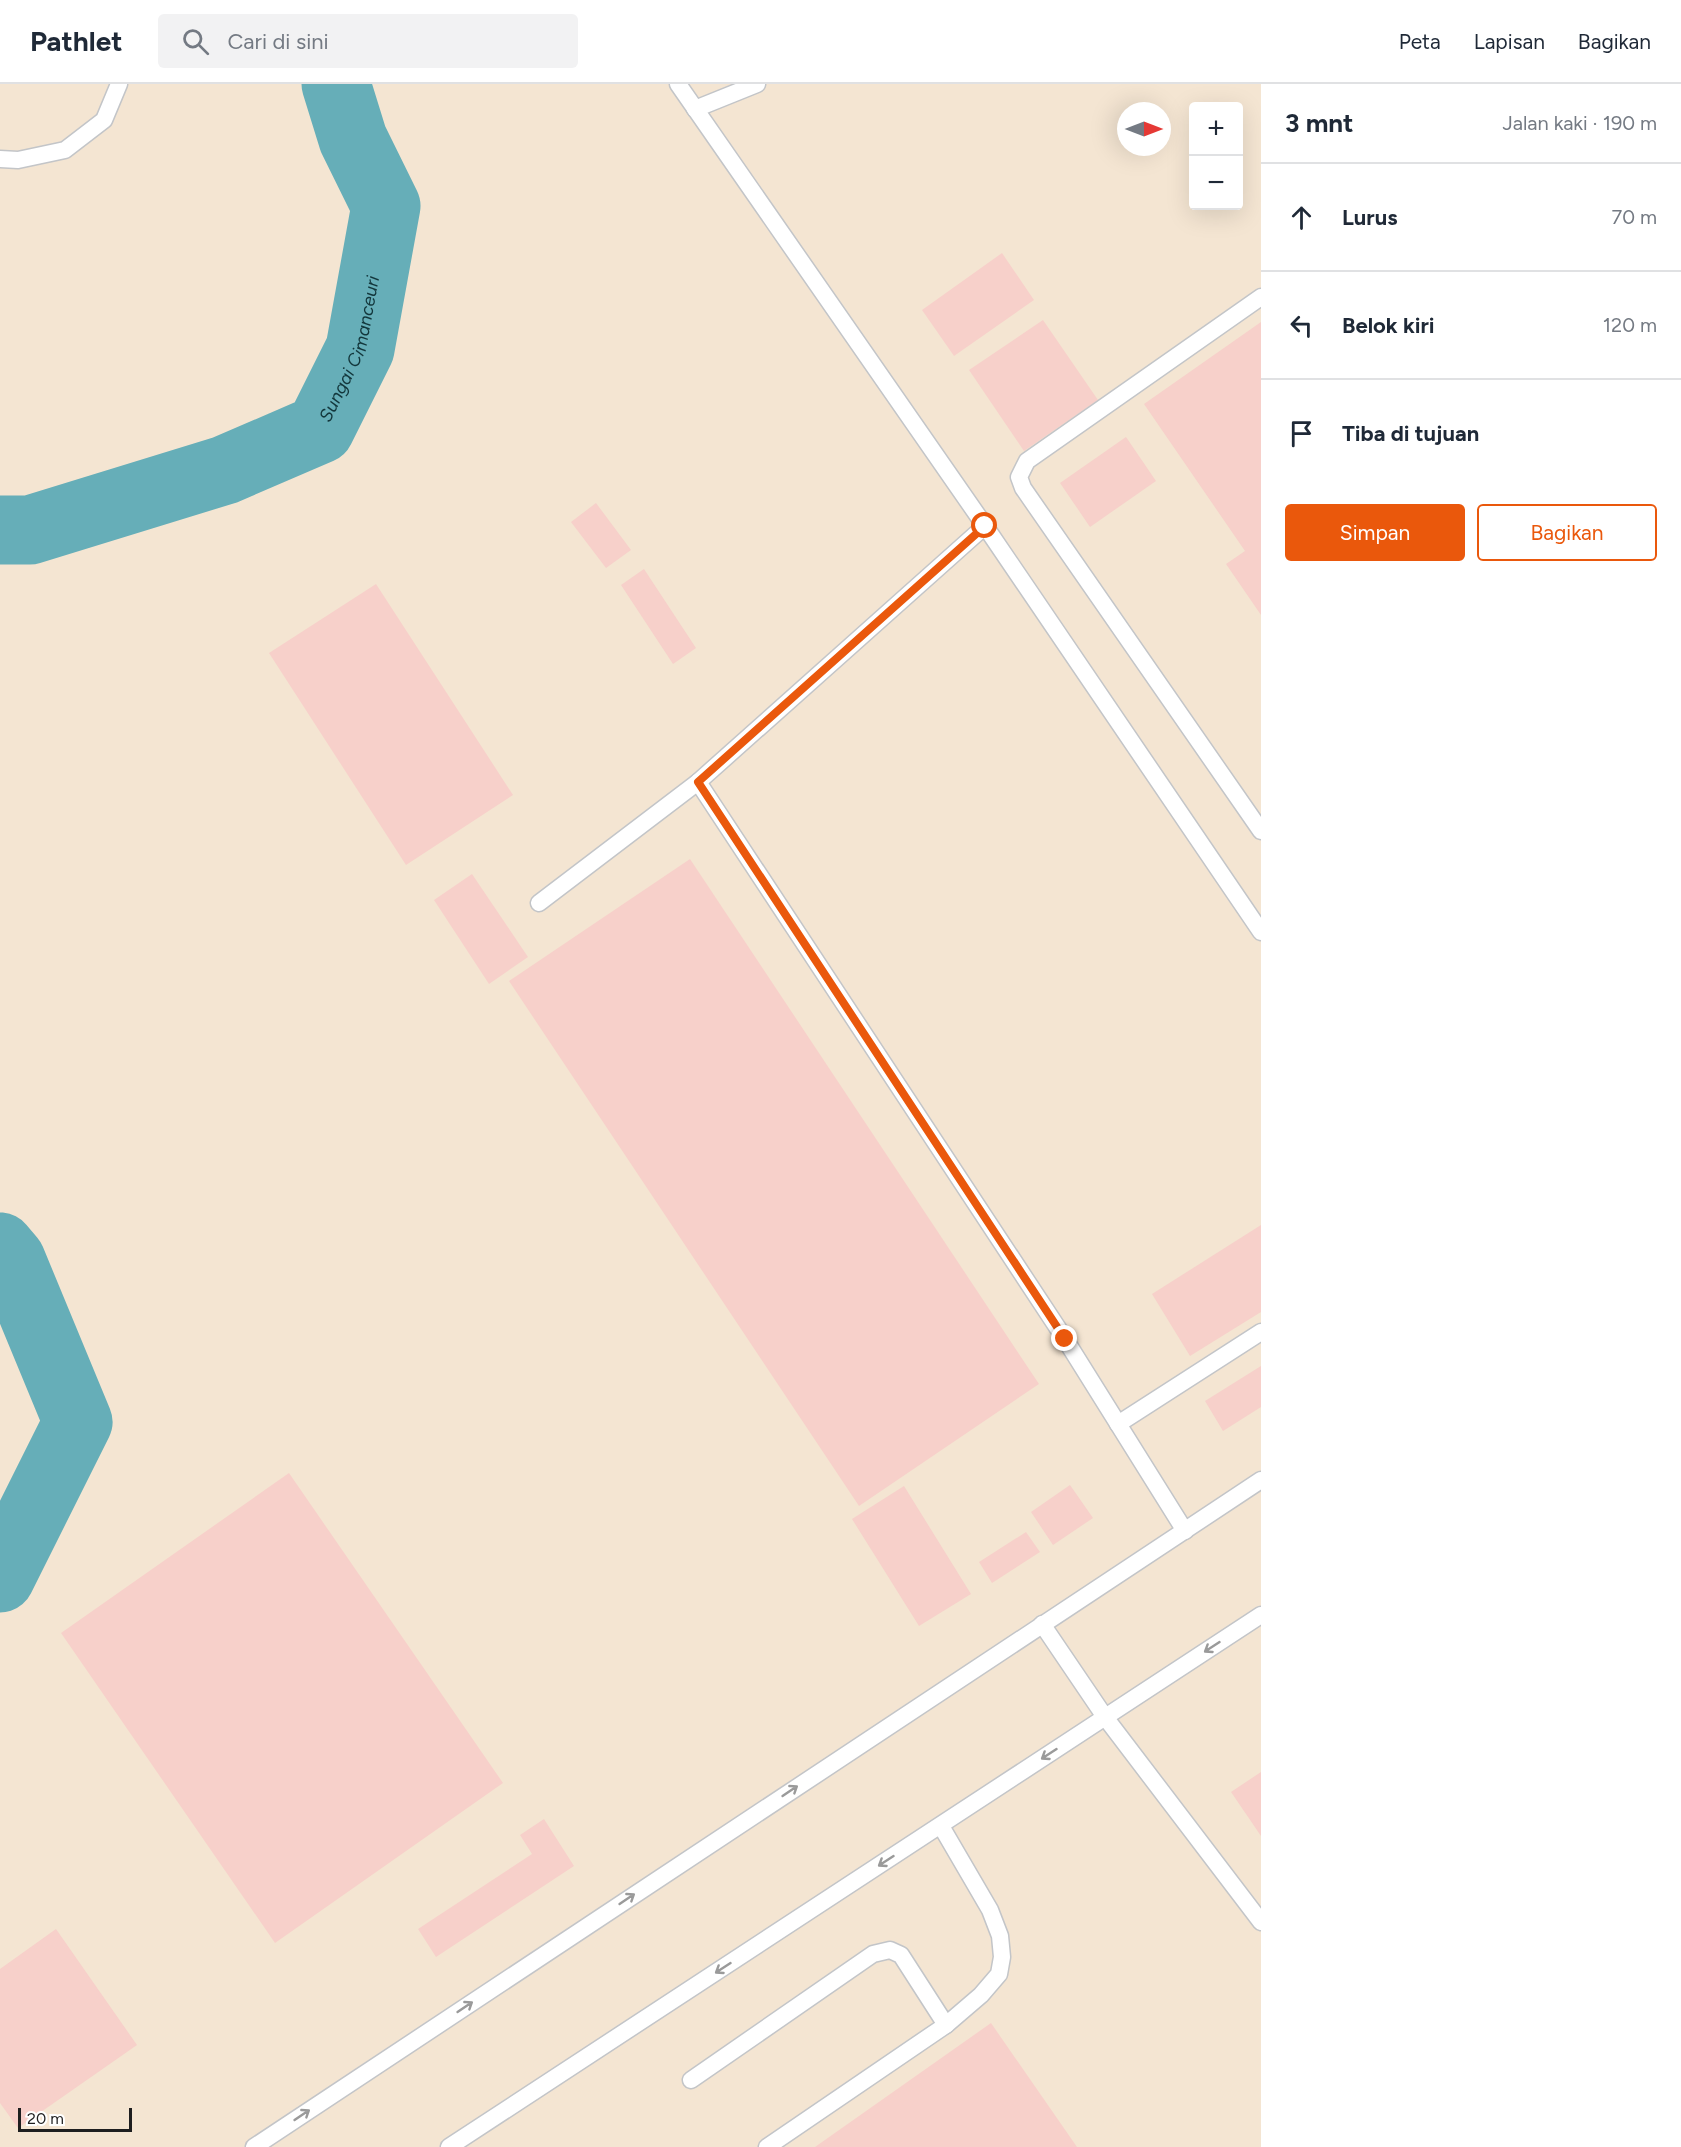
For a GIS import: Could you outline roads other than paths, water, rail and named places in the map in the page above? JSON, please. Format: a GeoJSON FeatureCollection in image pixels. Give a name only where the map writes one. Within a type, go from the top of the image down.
{"type":"FeatureCollection","features":[{"type":"Feature","properties":{"kind":"lane"},"geometry":{"type":"LineString","coordinates":[[0,159],[18,160],[65,150],[104,120],[119,84]]}},
{"type":"Feature","properties":{"kind":"lane"},"geometry":{"type":"LineString","coordinates":[[678,84],[985,526],[1261,932]]}},
{"type":"Feature","properties":{"kind":"lane"},"geometry":{"type":"LineString","coordinates":[[695,109],[757,84]]}},
{"type":"Feature","properties":{"kind":"lane"},"geometry":{"type":"LineString","coordinates":[[1261,297],[1027,461],[1019,477],[1023,488],[1261,831]]}},
{"type":"Feature","properties":{"kind":"lane"},"geometry":{"type":"LineString","coordinates":[[538,903],[698,782],[985,526]]}},
{"type":"Feature","properties":{"kind":"lane"},"geometry":{"type":"LineString","coordinates":[[698,782],[1065,1339],[1185,1531]]}},
{"type":"Feature","properties":{"kind":"lane"},"geometry":{"type":"LineString","coordinates":[[1118,1424],[1261,1332]]}},
{"type":"Feature","properties":{"kind":"lane"},"geometry":{"type":"LineString","coordinates":[[254,2147],[1261,1480]]}},
{"type":"Feature","properties":{"kind":"lane"},"geometry":{"type":"LineString","coordinates":[[449,2147],[1261,1615]]}},
{"type":"Feature","properties":{"kind":"lane"},"geometry":{"type":"LineString","coordinates":[[1042,1624],[1105,1717],[1261,1922]]}},
{"type":"Feature","properties":{"kind":"lane"},"geometry":{"type":"LineString","coordinates":[[767,2147],[946,2025],[981,1995],[999,1974],[1002,1957],[1000,1936],[990,1910],[940,1826]]}},
{"type":"Feature","properties":{"kind":"lane"},"geometry":{"type":"LineString","coordinates":[[691,2080],[873,1954],[890,1950],[901,1955],[946,2025]]}},
{"type":"Feature","properties":{"kind":"waterway","name":"Sungai Cimanceuri"},"geometry":{"type":"LineString","coordinates":[[0,530],[30,530],[225,470],[320,429],[360,349],[386,206],[353,139],[336,84]]}},
{"type":"Feature","properties":{"kind":"waterway","name":"Sungai Cimanceuri"},"geometry":{"type":"LineString","coordinates":[[0,1247],[11,1260],[78,1422],[0,1578]]}}]}
